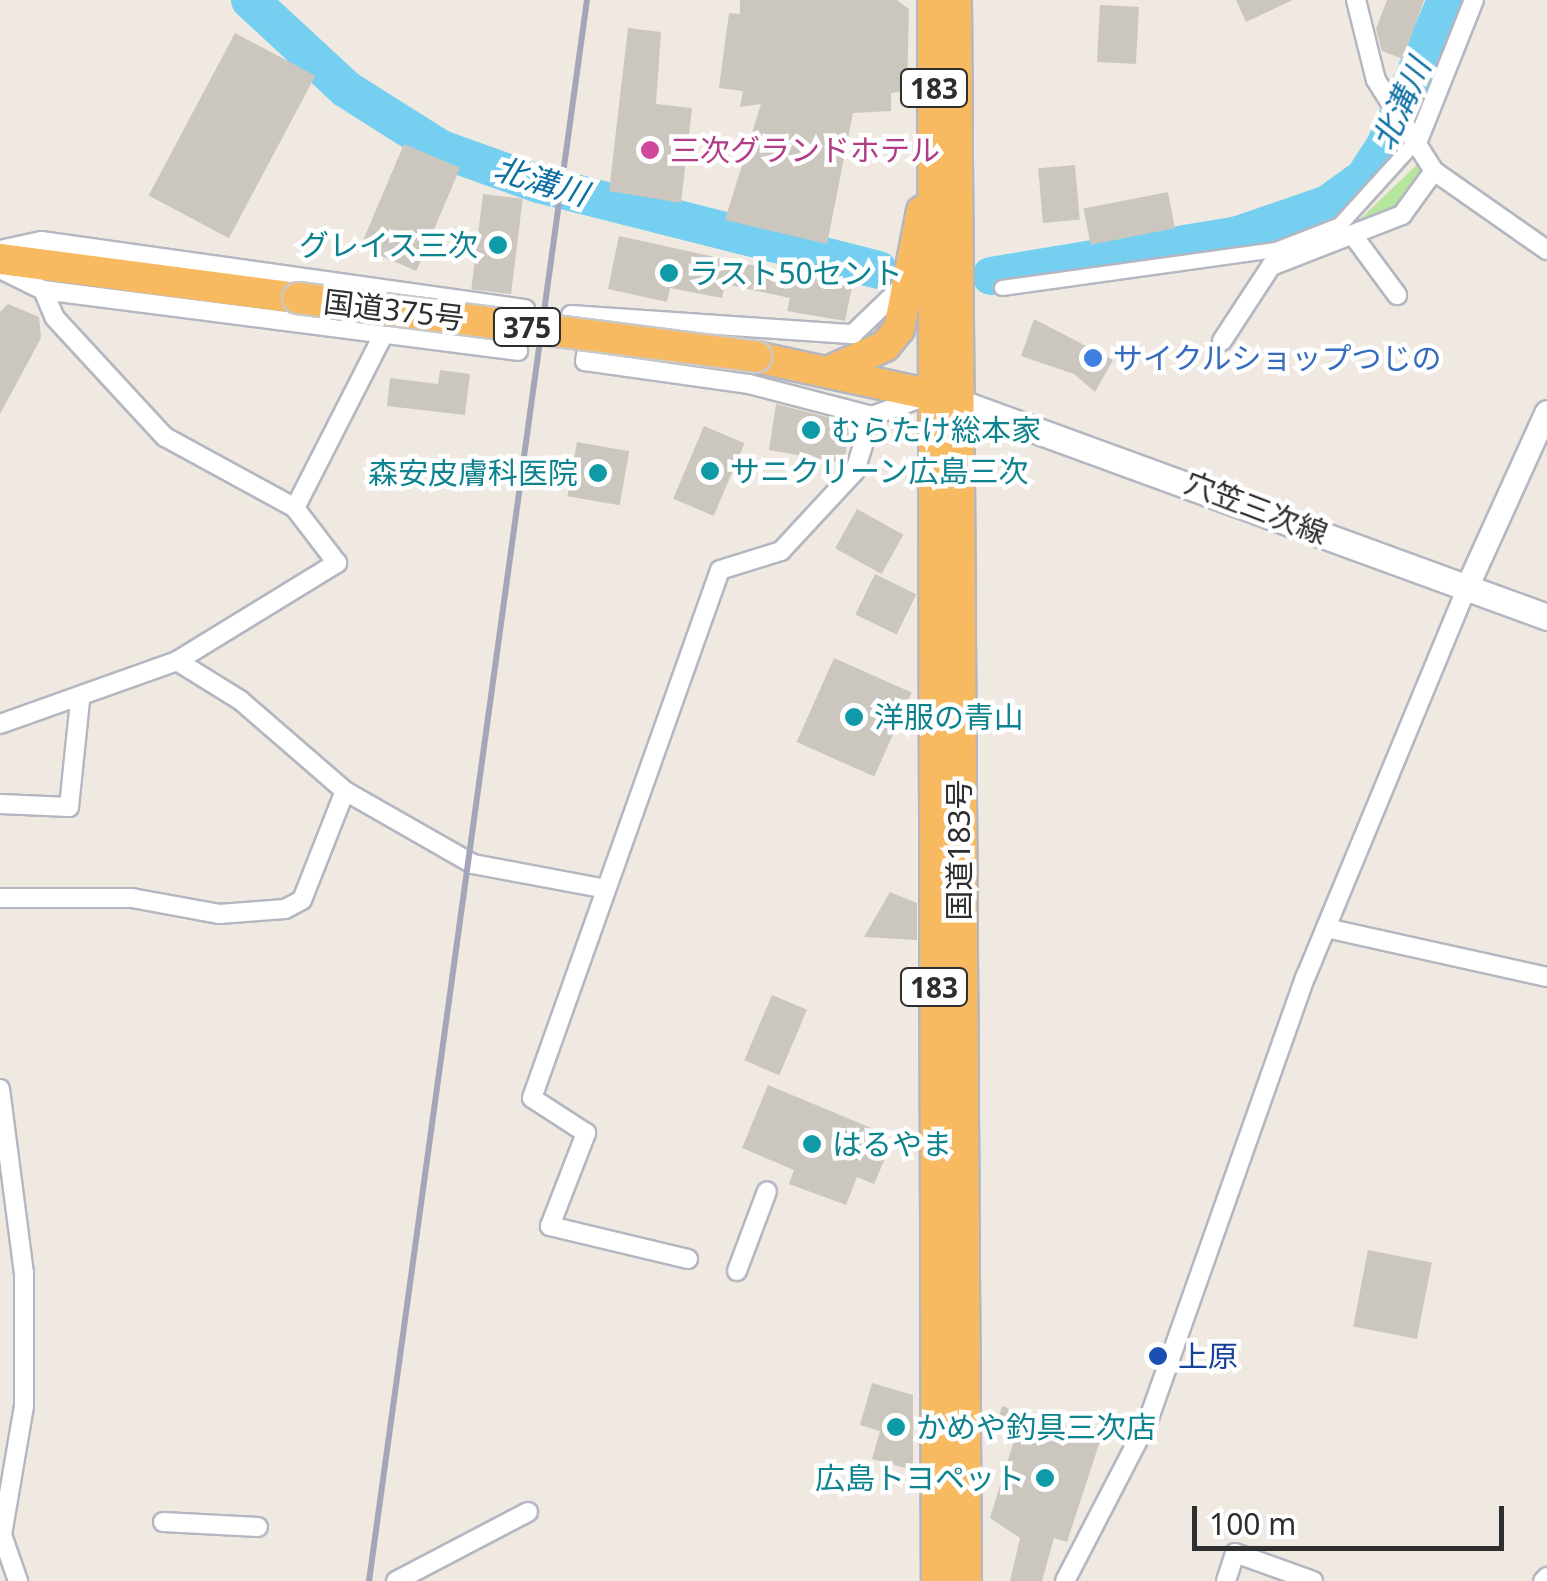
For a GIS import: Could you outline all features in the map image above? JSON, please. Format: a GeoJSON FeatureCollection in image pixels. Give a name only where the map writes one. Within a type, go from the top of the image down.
{"type":"FeatureCollection","features":[{"type":"Feature","properties":{"kind":"highway","name":"国道183号"},"geometry":{"type":"LineString","coordinates":[[933,0],[937,1581]]}},
{"type":"Feature","properties":{"kind":"highway","name":"国道183号"},"geometry":{"type":"LineString","coordinates":[[956,0],[964,404],[966,1581]]}},
{"type":"Feature","properties":{"kind":"highway"},"geometry":{"type":"LineString","coordinates":[[832,370],[886,346],[910,306],[911,277],[932,176]]}},
{"type":"Feature","properties":{"kind":"highway","name":"国道375号"},"geometry":{"type":"LineString","coordinates":[[0,259],[756,357],[832,370],[964,404]]}},
{"type":"Feature","properties":{"kind":"main road","name":"穴笠三次線"},"geometry":{"type":"LineString","coordinates":[[964,404],[1547,617]]}},
{"type":"Feature","properties":{"kind":"street"},"geometry":{"type":"LineString","coordinates":[[1356,0],[1376,80],[1419,138],[1434,170],[1547,250]]}},
{"type":"Feature","properties":{"kind":"street"},"geometry":{"type":"LineString","coordinates":[[1002,288],[1276,250],[1340,225],[1419,138],[1474,0]]}},
{"type":"Feature","properties":{"kind":"street"},"geometry":{"type":"LineString","coordinates":[[1222,341],[1272,266],[1355,238],[1402,215],[1434,170]]}},
{"type":"Feature","properties":{"kind":"street"},"geometry":{"type":"LineString","coordinates":[[1355,238],[1397,295]]}},
{"type":"Feature","properties":{"kind":"street"},"geometry":{"type":"LineString","coordinates":[[0,250],[41,241],[524,309]]}},
{"type":"Feature","properties":{"kind":"street"},"geometry":{"type":"LineString","coordinates":[[0,269],[44,290],[518,351]]}},
{"type":"Feature","properties":{"kind":"street"},"geometry":{"type":"LineString","coordinates":[[571,314],[853,334],[911,277]]}},
{"type":"Feature","properties":{"kind":"street"},"geometry":{"type":"LineString","coordinates":[[0,724],[80,701],[176,661],[337,563],[295,508],[166,437],[55,318],[44,290]]}},
{"type":"Feature","properties":{"kind":"street"},"geometry":{"type":"LineString","coordinates":[[593,318],[586,362],[749,384],[872,416],[934,394]]}},
{"type":"Feature","properties":{"kind":"street"},"geometry":{"type":"LineString","coordinates":[[295,508],[384,332]]}},
{"type":"Feature","properties":{"kind":"street"},"geometry":{"type":"LineString","coordinates":[[1066,1581],[1148,1421],[1326,928],[1467,588],[1547,412]]}},
{"type":"Feature","properties":{"kind":"street"},"geometry":{"type":"LineString","coordinates":[[688,1259],[550,1226],[586,1133],[532,1098],[720,570],[780,551],[855,471],[872,416]]}},
{"type":"Feature","properties":{"kind":"street"},"geometry":{"type":"LineString","coordinates":[[176,661],[240,700],[345,791],[474,864],[606,890]]}},
{"type":"Feature","properties":{"kind":"street"},"geometry":{"type":"LineString","coordinates":[[0,804],[69,807],[80,701]]}},
{"type":"Feature","properties":{"kind":"street"},"geometry":{"type":"LineString","coordinates":[[0,898],[132,898],[219,914],[285,909],[302,900],[345,791]]}},
{"type":"Feature","properties":{"kind":"street"},"geometry":{"type":"LineString","coordinates":[[1326,928],[1547,976]]}},
{"type":"Feature","properties":{"kind":"street"},"geometry":{"type":"LineString","coordinates":[[0,1089],[24,1273],[24,1406],[2,1535],[18,1581]]}},
{"type":"Feature","properties":{"kind":"street"},"geometry":{"type":"LineString","coordinates":[[737,1271],[766,1191]]}},
{"type":"Feature","properties":{"kind":"street"},"geometry":{"type":"LineString","coordinates":[[396,1581],[528,1512]]}},
{"type":"Feature","properties":{"kind":"street"},"geometry":{"type":"LineString","coordinates":[[163,1522],[258,1528]]}},
{"type":"Feature","properties":{"kind":"street"},"geometry":{"type":"LineString","coordinates":[[1226,1581],[1235,1552],[1313,1581]]}},
{"type":"Feature","properties":{"kind":"green space"},"geometry":{"type":"Polygon","coordinates":[[[1426,156],[1434,171],[1403,203],[1353,226],[1426,156]]]}},
{"type":"Feature","properties":{"kind":"building"},"geometry":{"type":"Polygon","coordinates":[[[740,0],[897,0],[909,9],[907,91],[891,93],[891,111],[853,113],[827,244],[725,220],[761,104],[740,107],[743,91],[719,88],[729,13],[740,14],[740,0]]]}},
{"type":"Feature","properties":{"kind":"building"},"geometry":{"type":"Polygon","coordinates":[[[1236,0],[1293,0],[1246,22],[1236,0]]]}},
{"type":"Feature","properties":{"kind":"building"},"geometry":{"type":"Polygon","coordinates":[[[1387,0],[1424,0],[1403,59],[1382,51],[1376,29],[1387,0]]]}},
{"type":"Feature","properties":{"kind":"building"},"geometry":{"type":"Polygon","coordinates":[[[1100,5],[1139,7],[1136,64],[1097,62],[1100,5]]]}},
{"type":"Feature","properties":{"kind":"building","name":"三次グランドホテル"},"geometry":{"type":"Polygon","coordinates":[[[628,28],[661,32],[656,104],[692,108],[681,203],[609,191],[628,28]]]}},
{"type":"Feature","properties":{"kind":"building"},"geometry":{"type":"Polygon","coordinates":[[[235,33],[315,76],[229,238],[149,195],[235,33]]]}},
{"type":"Feature","properties":{"kind":"building"},"geometry":{"type":"Polygon","coordinates":[[[404,144],[460,168],[416,271],[360,247],[404,144]]]}},
{"type":"Feature","properties":{"kind":"building"},"geometry":{"type":"Polygon","coordinates":[[[1075,165],[1080,220],[1043,223],[1038,168],[1075,165]]]}},
{"type":"Feature","properties":{"kind":"building"},"geometry":{"type":"Polygon","coordinates":[[[1168,192],[1175,228],[1091,245],[1084,208],[1168,192]]]}},
{"type":"Feature","properties":{"kind":"building","name":"グレイス三次"},"geometry":{"type":"Polygon","coordinates":[[[483,194],[523,199],[511,294],[471,289],[483,194]]]}},
{"type":"Feature","properties":{"kind":"building"},"geometry":{"type":"Polygon","coordinates":[[[619,236],[852,287],[845,321],[787,311],[790,298],[725,284],[722,298],[670,288],[667,302],[608,289],[619,236]]]}},
{"type":"Feature","properties":{"kind":"building"},"geometry":{"type":"Polygon","coordinates":[[[8,304],[39,317],[41,338],[0,414],[0,312],[8,304]]]}},
{"type":"Feature","properties":{"kind":"building"},"geometry":{"type":"Polygon","coordinates":[[[1034,319],[1113,360],[1095,392],[1074,374],[1021,356],[1034,319]]]}},
{"type":"Feature","properties":{"kind":"building"},"geometry":{"type":"Polygon","coordinates":[[[440,370],[470,374],[465,415],[387,406],[390,378],[438,384],[440,370]]]}},
{"type":"Feature","properties":{"kind":"building","name":"むらたけ総本家"},"geometry":{"type":"Polygon","coordinates":[[[776,404],[851,423],[844,463],[769,450],[776,404]]]}},
{"type":"Feature","properties":{"kind":"building","name":"サニクリーン広島三次"},"geometry":{"type":"Polygon","coordinates":[[[704,426],[745,443],[714,516],[673,499],[704,426]]]}},
{"type":"Feature","properties":{"kind":"building","name":"森安皮膚科医院"},"geometry":{"type":"Polygon","coordinates":[[[577,442],[629,451],[620,505],[567,496],[577,442]]]}},
{"type":"Feature","properties":{"kind":"building"},"geometry":{"type":"Polygon","coordinates":[[[857,509],[903,535],[882,574],[835,548],[857,509]]]}},
{"type":"Feature","properties":{"kind":"building"},"geometry":{"type":"Polygon","coordinates":[[[875,574],[916,594],[897,635],[855,614],[875,574]]]}},
{"type":"Feature","properties":{"kind":"building","name":"洋服の青山"},"geometry":{"type":"Polygon","coordinates":[[[834,658],[912,693],[874,777],[797,742],[834,658]]]}},
{"type":"Feature","properties":{"kind":"building"},"geometry":{"type":"Polygon","coordinates":[[[890,892],[917,903],[917,940],[864,937],[890,892]]]}},
{"type":"Feature","properties":{"kind":"building"},"geometry":{"type":"Polygon","coordinates":[[[772,995],[807,1010],[779,1075],[744,1060],[772,995]]]}},
{"type":"Feature","properties":{"kind":"building","name":"はるやま"},"geometry":{"type":"Polygon","coordinates":[[[768,1085],[876,1130],[872,1140],[890,1147],[874,1184],[857,1177],[846,1205],[789,1184],[794,1170],[742,1148],[768,1085]]]}},
{"type":"Feature","properties":{"kind":"building"},"geometry":{"type":"Polygon","coordinates":[[[1368,1250],[1432,1262],[1417,1339],[1353,1327],[1368,1250]]]}},
{"type":"Feature","properties":{"kind":"building","name":"かめや釣具三次店"},"geometry":{"type":"Polygon","coordinates":[[[872,1383],[913,1395],[913,1470],[872,1459],[880,1431],[860,1425],[872,1383]]]}},
{"type":"Feature","properties":{"kind":"building","name":"広島トヨペット"},"geometry":{"type":"Polygon","coordinates":[[[1002,1406],[1101,1438],[1067,1542],[1054,1538],[1042,1581],[1010,1581],[1020,1538],[990,1518],[1017,1431],[997,1424],[1002,1406]]]}},
{"type":"Feature","properties":{"kind":"waterway","name":"北溝川"},"geometry":{"type":"LineString","coordinates":[[250,0],[346,89],[441,149],[539,184],[878,270]]}},
{"type":"Feature","properties":{"kind":"waterway","name":"北溝川"},"geometry":{"type":"LineString","coordinates":[[991,276],[1238,235],[1328,204],[1364,178],[1385,146],[1446,0]]}},
{"type":"Feature","properties":{"kind":"railway"},"geometry":{"type":"LineString","coordinates":[[369,1581],[587,0]]}},
{"type":"Feature","properties":{"kind":"place","name":"三次グランドホテル"},"geometry":{"type":"Point","coordinates":[650,150]}},
{"type":"Feature","properties":{"kind":"place","name":"グレイス三次"},"geometry":{"type":"Point","coordinates":[498,245]}},
{"type":"Feature","properties":{"kind":"place","name":"ラスト50セント"},"geometry":{"type":"Point","coordinates":[669,273]}},
{"type":"Feature","properties":{"kind":"place","name":"サイクルショップつじの"},"geometry":{"type":"Point","coordinates":[1093,358]}},
{"type":"Feature","properties":{"kind":"place","name":"むらたけ総本家"},"geometry":{"type":"Point","coordinates":[811,430]}},
{"type":"Feature","properties":{"kind":"place","name":"サニクリーン広島三次"},"geometry":{"type":"Point","coordinates":[710,471]}},
{"type":"Feature","properties":{"kind":"place","name":"森安皮膚科医院"},"geometry":{"type":"Point","coordinates":[598,473]}},
{"type":"Feature","properties":{"kind":"place","name":"洋服の青山"},"geometry":{"type":"Point","coordinates":[854,717]}},
{"type":"Feature","properties":{"kind":"place","name":"はるやま"},"geometry":{"type":"Point","coordinates":[812,1144]}},
{"type":"Feature","properties":{"kind":"place","name":"上原"},"geometry":{"type":"Point","coordinates":[1158,1356]}},
{"type":"Feature","properties":{"kind":"place","name":"かめや釣具三次店"},"geometry":{"type":"Point","coordinates":[896,1427]}},
{"type":"Feature","properties":{"kind":"place","name":"広島トヨペット"},"geometry":{"type":"Point","coordinates":[1045,1478]}}]}
